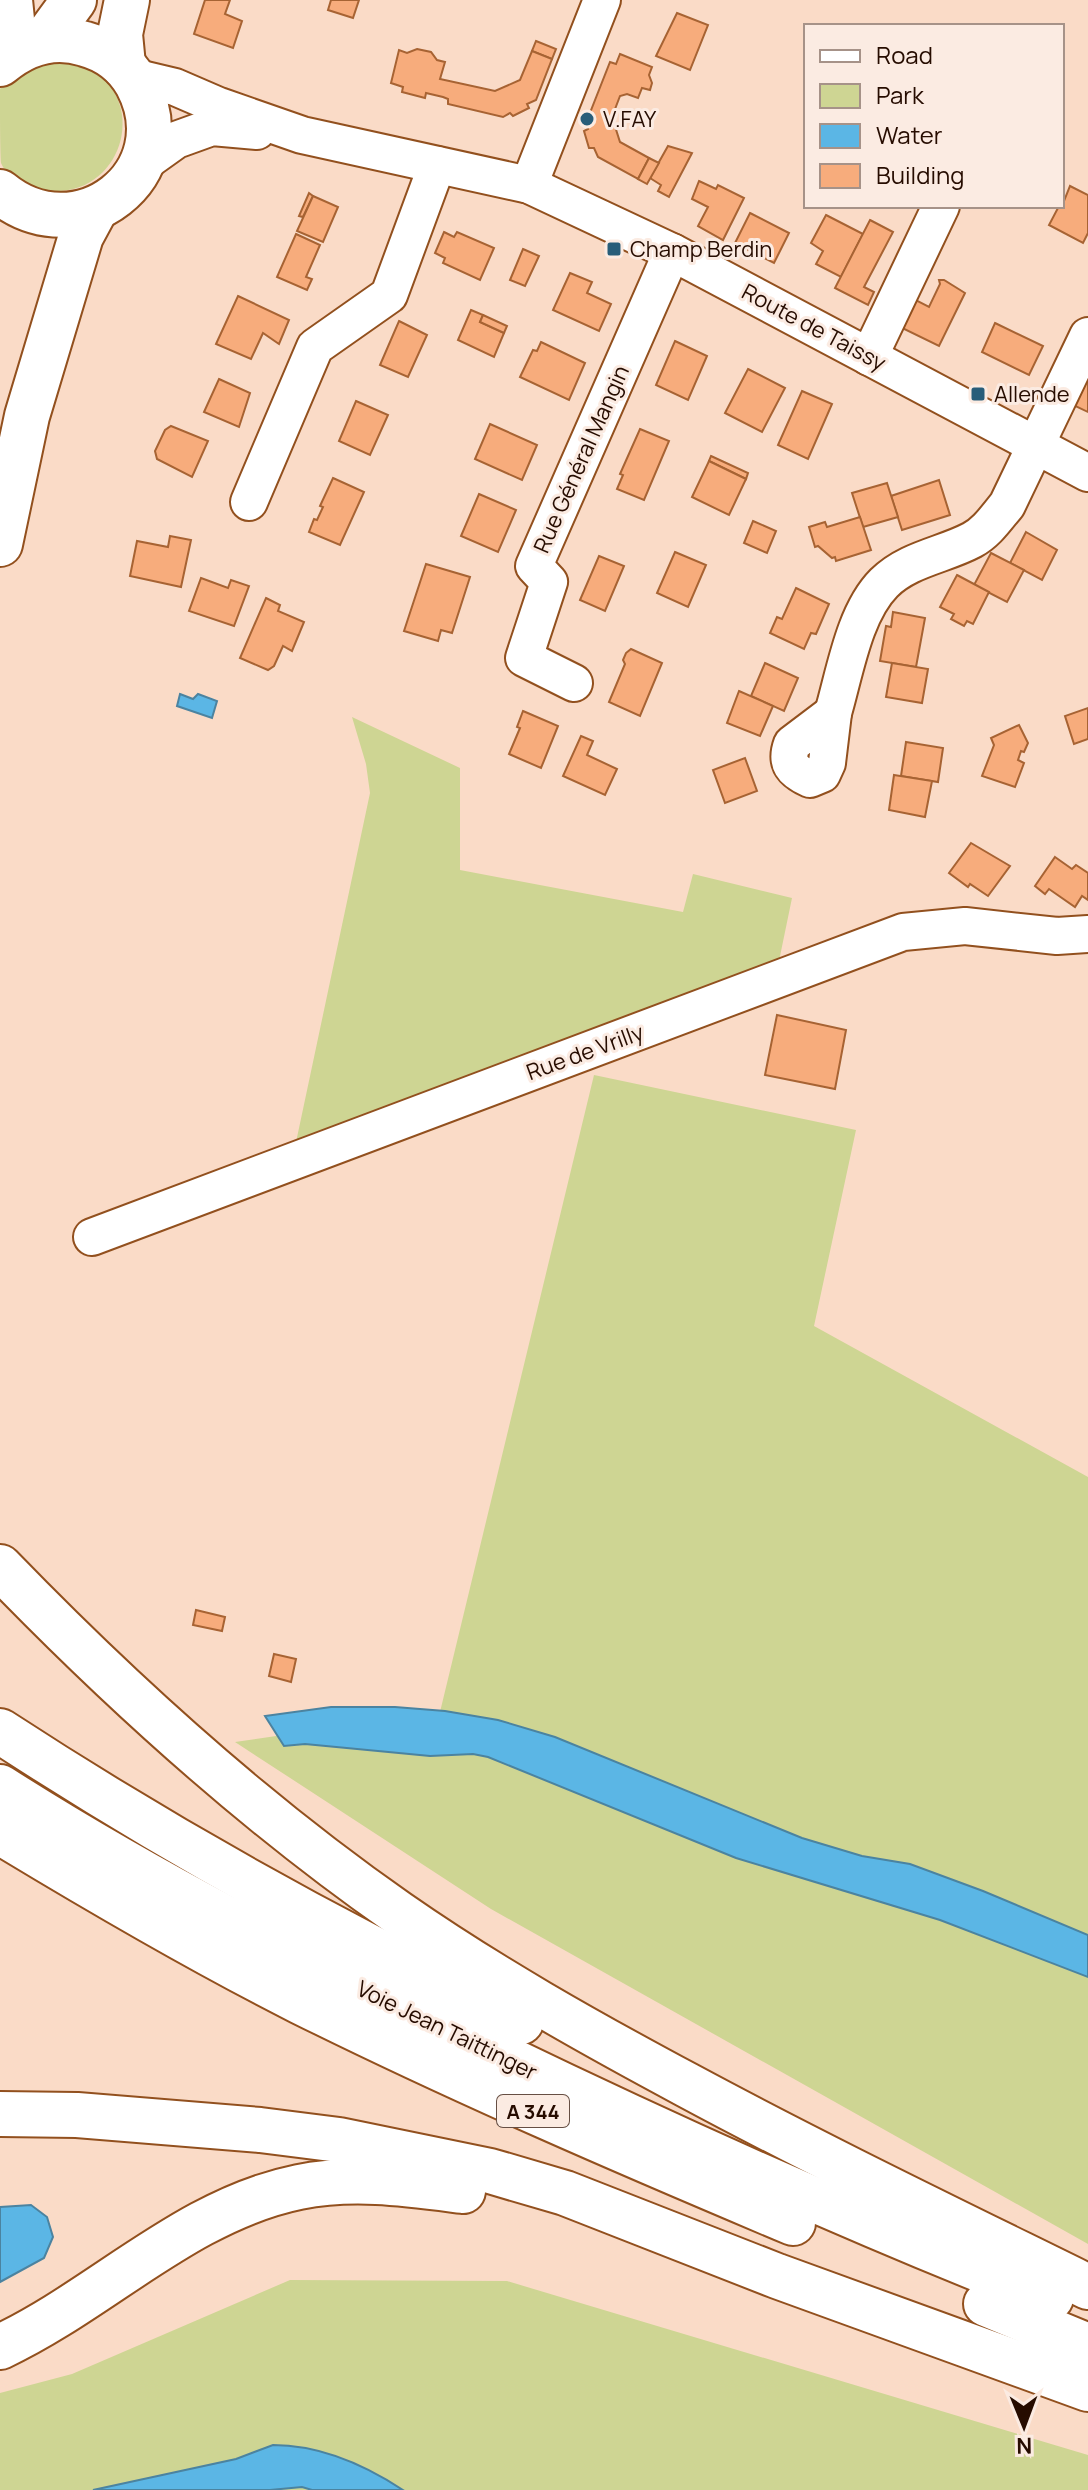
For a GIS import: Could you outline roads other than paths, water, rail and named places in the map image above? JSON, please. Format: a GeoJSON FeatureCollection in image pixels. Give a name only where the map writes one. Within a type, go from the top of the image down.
{"type":"FeatureCollection","features":[{"type":"Feature","properties":{"kind":"main road"},"geometry":{"type":"LineString","coordinates":[[15,51],[74,0]]}},
{"type":"Feature","properties":{"kind":"main road"},"geometry":{"type":"LineString","coordinates":[[0,192],[32,212],[53,216],[75,215],[95,210],[114,199],[130,183],[141,165],[148,143],[149,120],[144,98],[128,71],[120,34],[127,0]]}},
{"type":"Feature","properties":{"kind":"main road"},"geometry":{"type":"LineString","coordinates":[[15,51],[73,40],[100,48],[128,71]]}},
{"type":"Feature","properties":{"kind":"main road"},"geometry":{"type":"LineString","coordinates":[[0,544],[27,416],[81,236],[95,210]]}},
{"type":"Feature","properties":{"kind":"main road"},"geometry":{"type":"LineString","coordinates":[[0,1567],[102,1669],[258,1809],[344,1874],[460,1954],[583,2030],[804,2148],[1088,2287]]}},
{"type":"Feature","properties":{"kind":"main road"},"geometry":{"type":"LineString","coordinates":[[0,1731],[124,1811],[354,1940],[519,2021],[804,2148]]}},
{"type":"Feature","properties":{"kind":"main road","name":"Voie Jean Taittinger"},"geometry":{"type":"LineString","coordinates":[[0,1787],[55,1823],[189,1899],[336,1976],[615,2111],[932,2251],[1088,2312]]}},
{"type":"Feature","properties":{"kind":"main road","name":"Voie Jean Taittinger"},"geometry":{"type":"LineString","coordinates":[[0,1832],[205,1952],[393,2047],[582,2134],[1088,2346]]}},
{"type":"Feature","properties":{"kind":"main road"},"geometry":{"type":"LineString","coordinates":[[0,2114],[77,2115],[260,2130],[339,2140],[490,2171],[565,2193],[777,2276],[1088,2389]]}},
{"type":"Feature","properties":{"kind":"main road"},"geometry":{"type":"LineString","coordinates":[[0,2347],[52,2319],[214,2217],[274,2194],[327,2183],[363,2181],[475,2193],[777,2276]]}},
{"type":"Feature","properties":{"kind":"street"},"geometry":{"type":"LineString","coordinates":[[14,0],[15,51]]}},
{"type":"Feature","properties":{"kind":"street"},"geometry":{"type":"LineString","coordinates":[[529,185],[602,0]]}},
{"type":"Feature","properties":{"kind":"street","name":"Route de Taissy"},"geometry":{"type":"LineString","coordinates":[[128,71],[302,135],[529,185],[672,252],[1088,473]]}},
{"type":"Feature","properties":{"kind":"street","name":"Route de Taissy"},"geometry":{"type":"LineString","coordinates":[[141,165],[176,140],[212,127],[302,135]]}},
{"type":"Feature","properties":{"kind":"street"},"geometry":{"type":"LineString","coordinates":[[249,502],[315,347],[389,295],[437,165]]}},
{"type":"Feature","properties":{"kind":"street"},"geometry":{"type":"LineString","coordinates":[[869,357],[940,208]]}},
{"type":"Feature","properties":{"kind":"street","name":"Rue Général Mangin"},"geometry":{"type":"LineString","coordinates":[[574,683],[524,658],[549,582],[534,566],[672,252]]}},
{"type":"Feature","properties":{"kind":"street"},"geometry":{"type":"LineString","coordinates":[[833,713],[859,622],[884,583],[931,556],[973,540],[989,528],[1007,505],[1088,336]]}},
{"type":"Feature","properties":{"kind":"street","name":"Rue de Vrilly"},"geometry":{"type":"LineString","coordinates":[[92,1237],[903,932],[965,926],[1057,936],[1088,934]]}},
{"type":"Feature","properties":{"kind":"water"},"geometry":{"type":"Polygon","coordinates":[[[180,694],[193,699],[198,694],[217,701],[212,718],[177,706],[180,694]]]}},
{"type":"Feature","properties":{"kind":"water"},"geometry":{"type":"Polygon","coordinates":[[[331,1707],[445,1711],[498,1720],[555,1737],[802,1838],[862,1856],[910,1864],[1088,1935],[1088,1977],[940,1920],[736,1858],[488,1757],[473,1754],[430,1756],[305,1744],[284,1746],[265,1716],[331,1707]]]}},
{"type":"Feature","properties":{"kind":"water"},"geometry":{"type":"Polygon","coordinates":[[[31,2205],[47,2217],[53,2237],[44,2258],[0,2282],[0,2207],[31,2205]]]}},
{"type":"Feature","properties":{"kind":"water"},"geometry":{"type":"Polygon","coordinates":[[[273,2445],[307,2449],[341,2458],[403,2490],[312,2490],[302,2487],[270,2490],[93,2490],[236,2459],[273,2445]]]}},
{"type":"Feature","properties":{"kind":"place","name":"V.FAY"},"geometry":{"type":"Point","coordinates":[587,119]}},
{"type":"Feature","properties":{"kind":"place","name":"Champ Berdin"},"geometry":{"type":"Point","coordinates":[614,249]}},
{"type":"Feature","properties":{"kind":"place","name":"Allende"},"geometry":{"type":"Point","coordinates":[978,394]}}]}
